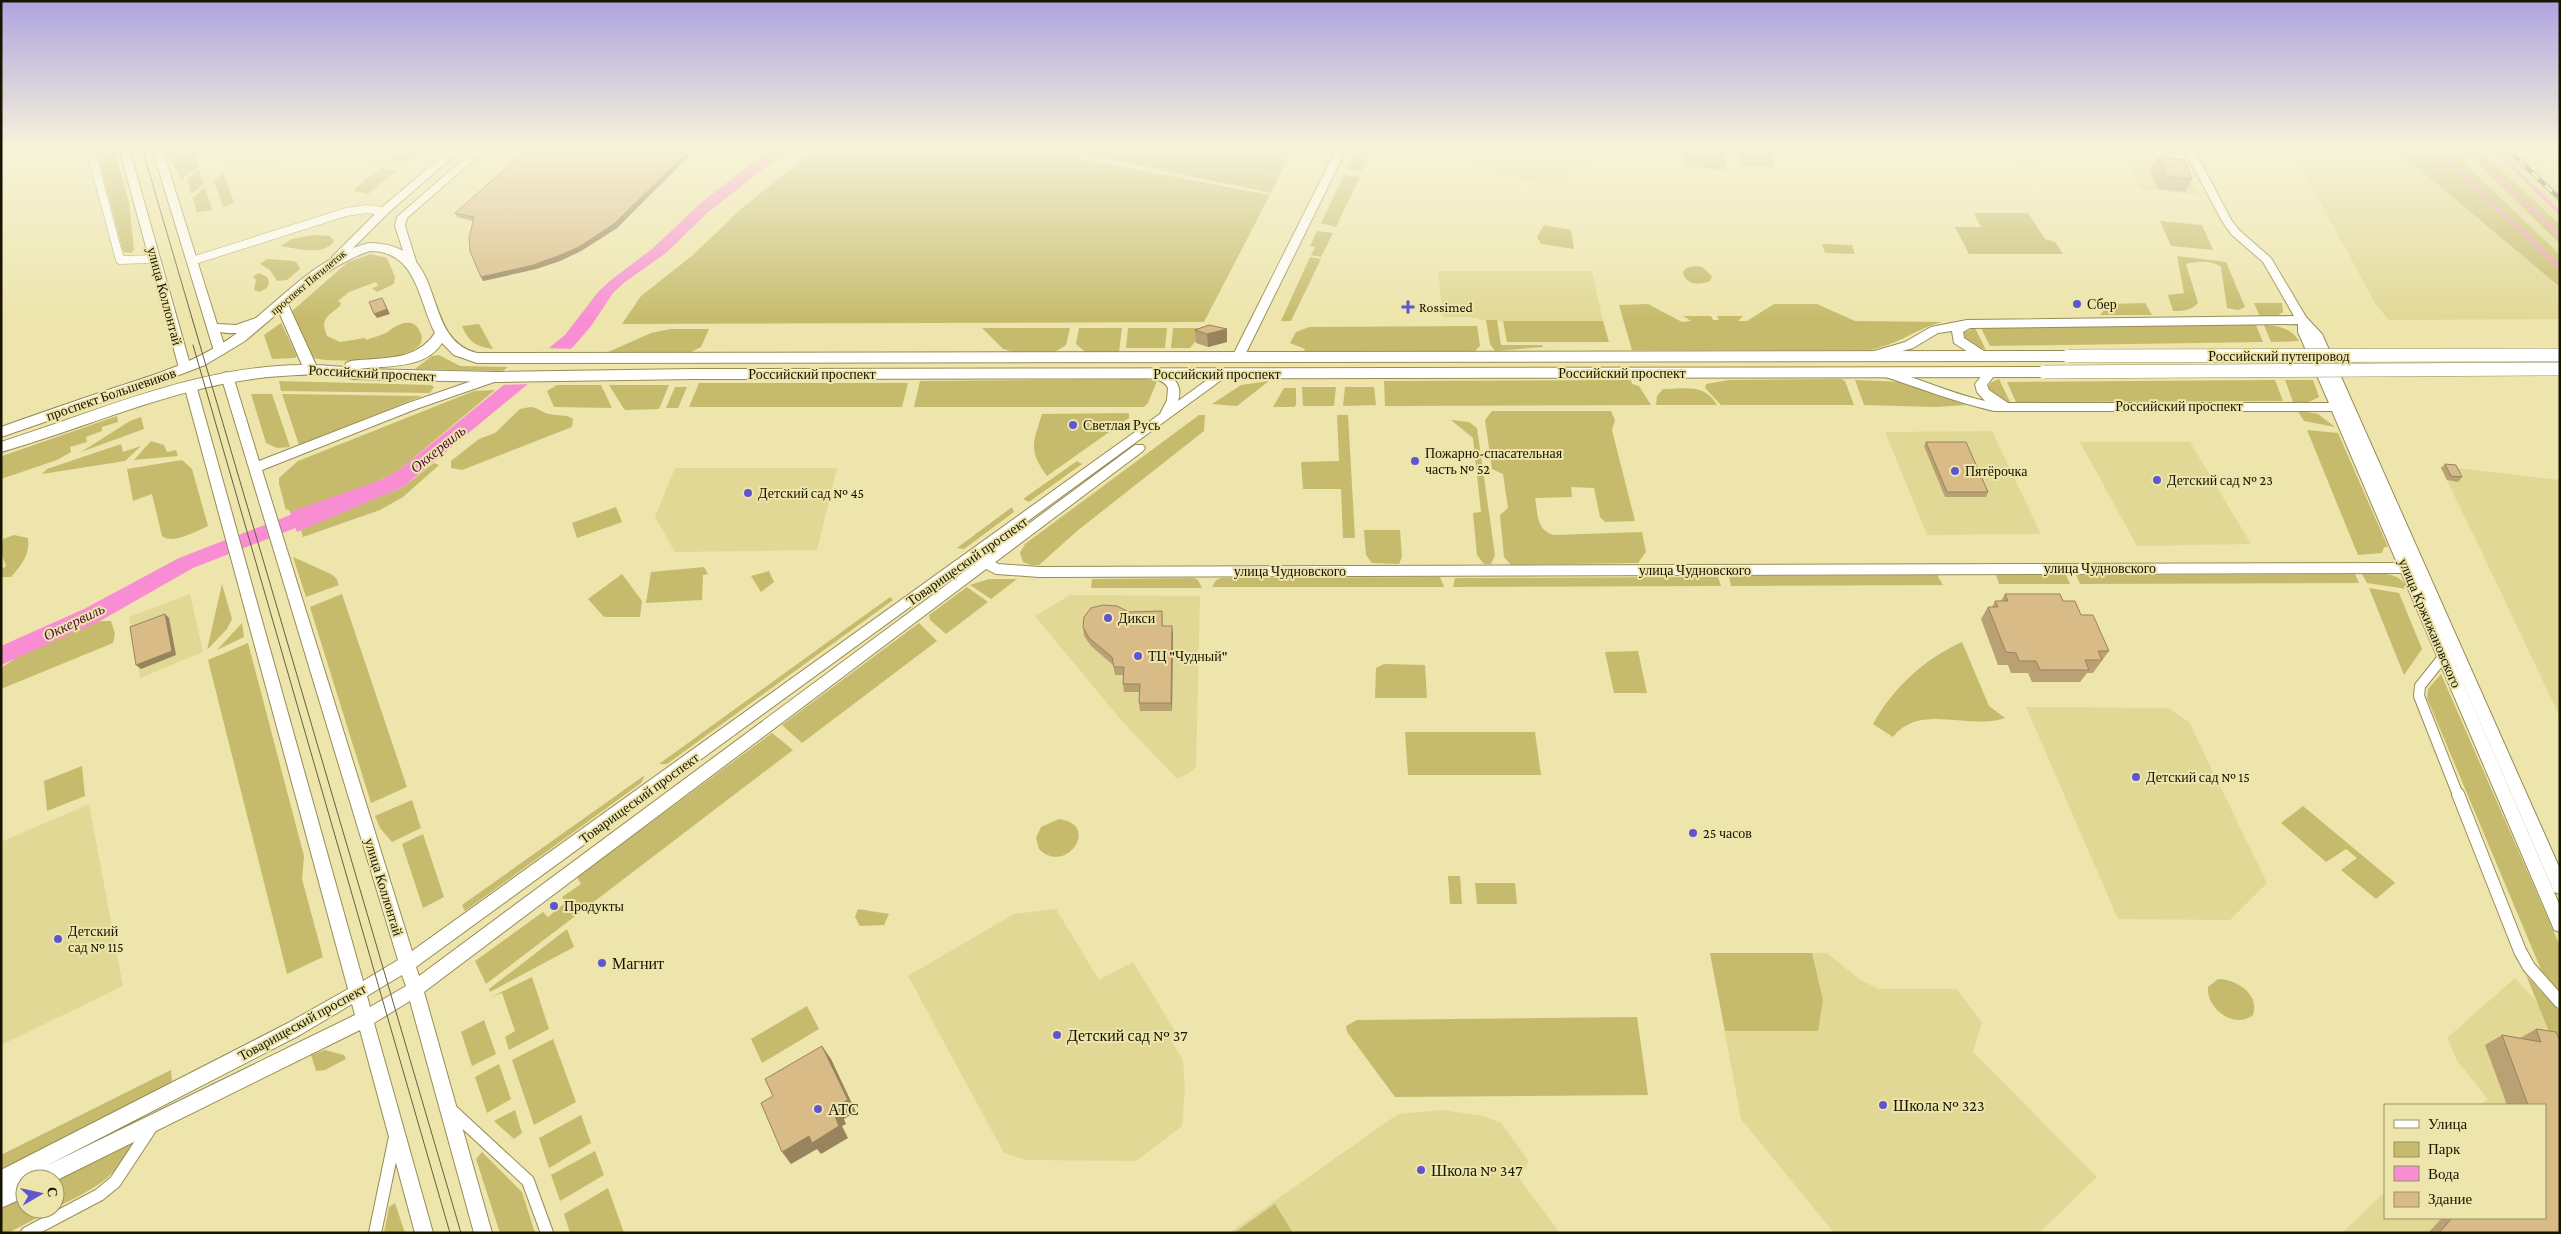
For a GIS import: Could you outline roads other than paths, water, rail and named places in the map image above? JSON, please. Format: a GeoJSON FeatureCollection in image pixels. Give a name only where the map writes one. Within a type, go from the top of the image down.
{"type":"FeatureCollection","features":[{"type":"Feature","properties":{"kind":"main road"},"geometry":{"type":"LineString","coordinates":[[336,259],[362,248],[380,246],[394,249],[411,261],[442,332],[452,347],[466,355],[478,358],[519,358]]}},
{"type":"Feature","properties":{"kind":"main road","name":"улица Коллонтай"},"geometry":{"type":"LineString","coordinates":[[155,259],[190,385]]}},
{"type":"Feature","properties":{"kind":"main road","name":"проспект Пятилеток"},"geometry":{"type":"LineString","coordinates":[[220,351],[241,338],[336,259]]}},
{"type":"Feature","properties":{"kind":"main road"},"geometry":{"type":"LineString","coordinates":[[282,304],[311,370]]}},
{"type":"Feature","properties":{"kind":"main road"},"geometry":{"type":"LineString","coordinates":[[336,369],[362,364],[406,361],[420,356],[434,346],[442,332]]}},
{"type":"Feature","properties":{"kind":"main road"},"geometry":{"type":"LineString","coordinates":[[220,351],[227,376]]}},
{"type":"Feature","properties":{"kind":"main road","name":"проспект Большевиков"},"geometry":{"type":"LineString","coordinates":[[2,443],[17,426],[185,368],[220,351]]}},
{"type":"Feature","properties":{"kind":"main road","name":"Российский путепровод"},"geometry":{"type":"LineString","coordinates":[[1998,356],[2560,355]]}},
{"type":"Feature","properties":{"kind":"main road","name":"Российский проспект"},"geometry":{"type":"LineString","coordinates":[[519,358],[1998,356]]}},
{"type":"Feature","properties":{"kind":"main road"},"geometry":{"type":"LineString","coordinates":[[1240,373],[1244,357]]}},
{"type":"Feature","properties":{"kind":"main road","name":"Товарищеский проспект"},"geometry":{"type":"LineString","coordinates":[[1224,373],[1244,357]]}},
{"type":"Feature","properties":{"kind":"main road","name":"Российский проспект"},"geometry":{"type":"LineString","coordinates":[[190,385],[227,376],[272,371],[336,369],[354,374],[496,377],[1154,373],[2006,372]]}},
{"type":"Feature","properties":{"kind":"main road","name":"Российский путепровод"},"geometry":{"type":"LineString","coordinates":[[2006,372],[2560,369]]}},
{"type":"Feature","properties":{"kind":"main road","name":"проспект Большевиков"},"geometry":{"type":"LineString","coordinates":[[2,443],[190,385]]}},
{"type":"Feature","properties":{"kind":"main road"},"geometry":{"type":"LineString","coordinates":[[270,516],[279,543]]}},
{"type":"Feature","properties":{"kind":"street"},"geometry":{"type":"LineString","coordinates":[[105,206],[120,260],[155,259]]}},
{"type":"Feature","properties":{"kind":"street","name":"улица Коллонтай"},"geometry":{"type":"LineString","coordinates":[[140,206],[155,259]]}},
{"type":"Feature","properties":{"kind":"street"},"geometry":{"type":"LineString","coordinates":[[175,206],[220,351]]}},
{"type":"Feature","properties":{"kind":"street","name":"проспект Пятилеток"},"geometry":{"type":"LineString","coordinates":[[336,259],[390,206]]}},
{"type":"Feature","properties":{"kind":"street"},"geometry":{"type":"LineString","coordinates":[[411,261],[400,226],[402,217],[415,206]]}},
{"type":"Feature","properties":{"kind":"street"},"geometry":{"type":"LineString","coordinates":[[1244,357],[1315,206]]}},
{"type":"Feature","properties":{"kind":"street"},"geometry":{"type":"LineString","coordinates":[[1244,357],[1321,206]]}},
{"type":"Feature","properties":{"kind":"street","name":"улица Кржижановского"},"geometry":{"type":"LineString","coordinates":[[2218,206],[2226,221],[2235,232],[2267,260],[2302,320],[2316,334],[2359,459],[2486,717],[2560,887]]}},
{"type":"Feature","properties":{"kind":"street"},"geometry":{"type":"LineString","coordinates":[[192,261],[346,212],[366,209],[384,211]]}},
{"type":"Feature","properties":{"kind":"street"},"geometry":{"type":"LineString","coordinates":[[212,326],[221,329],[237,329],[266,317]]}},
{"type":"Feature","properties":{"kind":"street","name":"Российский проспект"},"geometry":{"type":"LineString","coordinates":[[1875,355],[1909,345],[1936,330],[1967,324],[2302,320]]}},
{"type":"Feature","properties":{"kind":"street"},"geometry":{"type":"LineString","coordinates":[[1967,324],[1957,331],[1958,340],[1983,356]]}},
{"type":"Feature","properties":{"kind":"street","name":"Российский проспект"},"geometry":{"type":"LineString","coordinates":[[1882,372],[1926,385],[1978,404],[2009,407],[2342,407]]}},
{"type":"Feature","properties":{"kind":"street","name":"Российский проспект"},"geometry":{"type":"LineString","coordinates":[[1991,372],[1981,384],[1981,389],[1991,400],[2009,407]]}},
{"type":"Feature","properties":{"kind":"street"},"geometry":{"type":"LineString","coordinates":[[1154,373],[1168,378],[1175,391],[1171,404],[1160,420]]}},
{"type":"Feature","properties":{"kind":"street","name":"Товарищеский проспект"},"geometry":{"type":"LineString","coordinates":[[60,1169],[365,1019],[415,989],[1224,373]]}},
{"type":"Feature","properties":{"kind":"street","name":"Товарищеский проспект"},"geometry":{"type":"LineString","coordinates":[[1,1180],[294,1029],[407,964],[1240,373]]}},
{"type":"Feature","properties":{"kind":"street"},"geometry":{"type":"LineString","coordinates":[[227,376],[270,516]]}},
{"type":"Feature","properties":{"kind":"street"},"geometry":{"type":"LineString","coordinates":[[412,406],[438,391],[440,385],[437,376]]}},
{"type":"Feature","properties":{"kind":"street"},"geometry":{"type":"LineString","coordinates":[[256,467],[412,406],[496,377]]}},
{"type":"Feature","properties":{"kind":"street","name":"улица Коллонтай"},"geometry":{"type":"LineString","coordinates":[[190,385],[358,992]]}},
{"type":"Feature","properties":{"kind":"street","name":"улица Кржижановского"},"geometry":{"type":"LineString","coordinates":[[2342,407],[2372,461],[2444,656],[2560,925]]}},
{"type":"Feature","properties":{"kind":"street"},"geometry":{"type":"LineString","coordinates":[[1,427],[17,426]]}},
{"type":"Feature","properties":{"kind":"street"},"geometry":{"type":"LineString","coordinates":[[2359,459],[2372,461]]}},
{"type":"Feature","properties":{"kind":"street","name":"улица Коллонтай"},"geometry":{"type":"LineString","coordinates":[[279,543],[415,989],[450,1108],[462,1162],[484,1233]]}},
{"type":"Feature","properties":{"kind":"street","name":"улица Чудновского"},"geometry":{"type":"LineString","coordinates":[[979,560],[997,569],[1039,572],[2413,568]]}},
{"type":"Feature","properties":{"kind":"street"},"geometry":{"type":"LineString","coordinates":[[2444,656],[2420,686],[2419,696],[2520,951],[2529,967],[2560,1002]]}},
{"type":"Feature","properties":{"kind":"street"},"geometry":{"type":"LineString","coordinates":[[2469,715],[2486,717]]}},
{"type":"Feature","properties":{"kind":"street"},"geometry":{"type":"LineString","coordinates":[[358,992],[424,1233]]}},
{"type":"Feature","properties":{"kind":"street"},"geometry":{"type":"LineString","coordinates":[[450,1108],[528,1181],[547,1233]]}},
{"type":"Feature","properties":{"kind":"street"},"geometry":{"type":"LineString","coordinates":[[27,1233],[99,1195],[115,1182],[155,1121]]}},
{"type":"Feature","properties":{"kind":"street"},"geometry":{"type":"LineString","coordinates":[[374,1233],[396,1131]]}},
{"type":"Feature","properties":{"kind":"street"},"geometry":{"type":"LineString","coordinates":[[1,1199],[15,1192]]}},
{"type":"Feature","properties":{"kind":"water"},"geometry":{"type":"Polygon","coordinates":[[[698,206],[716,206],[666,253],[625,282],[613,293],[591,326],[574,346],[403,487],[297,532],[290,512],[381,480],[399,470],[565,335],[598,292],[652,249],[698,206]]]}},
{"type":"Feature","properties":{"kind":"waterway"},"geometry":{"type":"LineString","coordinates":[[2495,206],[2560,268]]}},
{"type":"Feature","properties":{"kind":"waterway"},"geometry":{"type":"LineString","coordinates":[[2528,206],[2560,237]]}},
{"type":"Feature","properties":{"kind":"waterway"},"geometry":{"type":"LineString","coordinates":[[2552,206],[2560,213]]}},
{"type":"Feature","properties":{"kind":"waterway","name":"Оккервиль"},"geometry":{"type":"LineString","coordinates":[[1,656],[92,615],[186,563],[319,511]]}},
{"type":"Feature","properties":{"kind":"tram line"},"geometry":{"type":"LineString","coordinates":[[159,206],[461,1233]]}},
{"type":"Feature","properties":{"kind":"tram line"},"geometry":{"type":"LineString","coordinates":[[193,345],[450,1233]]}},
{"type":"Feature","properties":{"kind":"place","name":"Сбер"},"geometry":{"type":"Point","coordinates":[2077,304]}},
{"type":"Feature","properties":{"kind":"place","name":"Rossimed"},"geometry":{"type":"Point","coordinates":[1408,307]}},
{"type":"Feature","properties":{"kind":"place","name":"Светлая Русь"},"geometry":{"type":"Point","coordinates":[1073,425]}},
{"type":"Feature","properties":{"kind":"place","name":"Пожарно-спасательная часть № 52"},"geometry":{"type":"Point","coordinates":[1415,461]}},
{"type":"Feature","properties":{"kind":"place","name":"Пятёрочка"},"geometry":{"type":"Point","coordinates":[1955,471]}},
{"type":"Feature","properties":{"kind":"place","name":"Детский сад № 23"},"geometry":{"type":"Point","coordinates":[2157,480]}},
{"type":"Feature","properties":{"kind":"place","name":"Детский сад № 45"},"geometry":{"type":"Point","coordinates":[748,493]}},
{"type":"Feature","properties":{"kind":"place","name":"Дикси"},"geometry":{"type":"Point","coordinates":[1108,618]}},
{"type":"Feature","properties":{"kind":"place","name":"ТЦ \"Чудный\""},"geometry":{"type":"Point","coordinates":[1138,656]}},
{"type":"Feature","properties":{"kind":"place","name":"Детский сад № 15"},"geometry":{"type":"Point","coordinates":[2136,777]}},
{"type":"Feature","properties":{"kind":"place","name":"25 часов"},"geometry":{"type":"Point","coordinates":[1693,833]}},
{"type":"Feature","properties":{"kind":"place","name":"Продукты"},"geometry":{"type":"Point","coordinates":[554,906]}},
{"type":"Feature","properties":{"kind":"place","name":"Детский сад № 115"},"geometry":{"type":"Point","coordinates":[58,939]}},
{"type":"Feature","properties":{"kind":"place","name":"Магнит"},"geometry":{"type":"Point","coordinates":[602,963]}},
{"type":"Feature","properties":{"kind":"place","name":"Детский сад № 37"},"geometry":{"type":"Point","coordinates":[1057,1035]}},
{"type":"Feature","properties":{"kind":"place","name":"Школа № 323"},"geometry":{"type":"Point","coordinates":[1883,1105]}},
{"type":"Feature","properties":{"kind":"place","name":"АТС"},"geometry":{"type":"Point","coordinates":[818,1109]}},
{"type":"Feature","properties":{"kind":"place","name":"Школа № 347"},"geometry":{"type":"Point","coordinates":[1421,1170]}}]}
